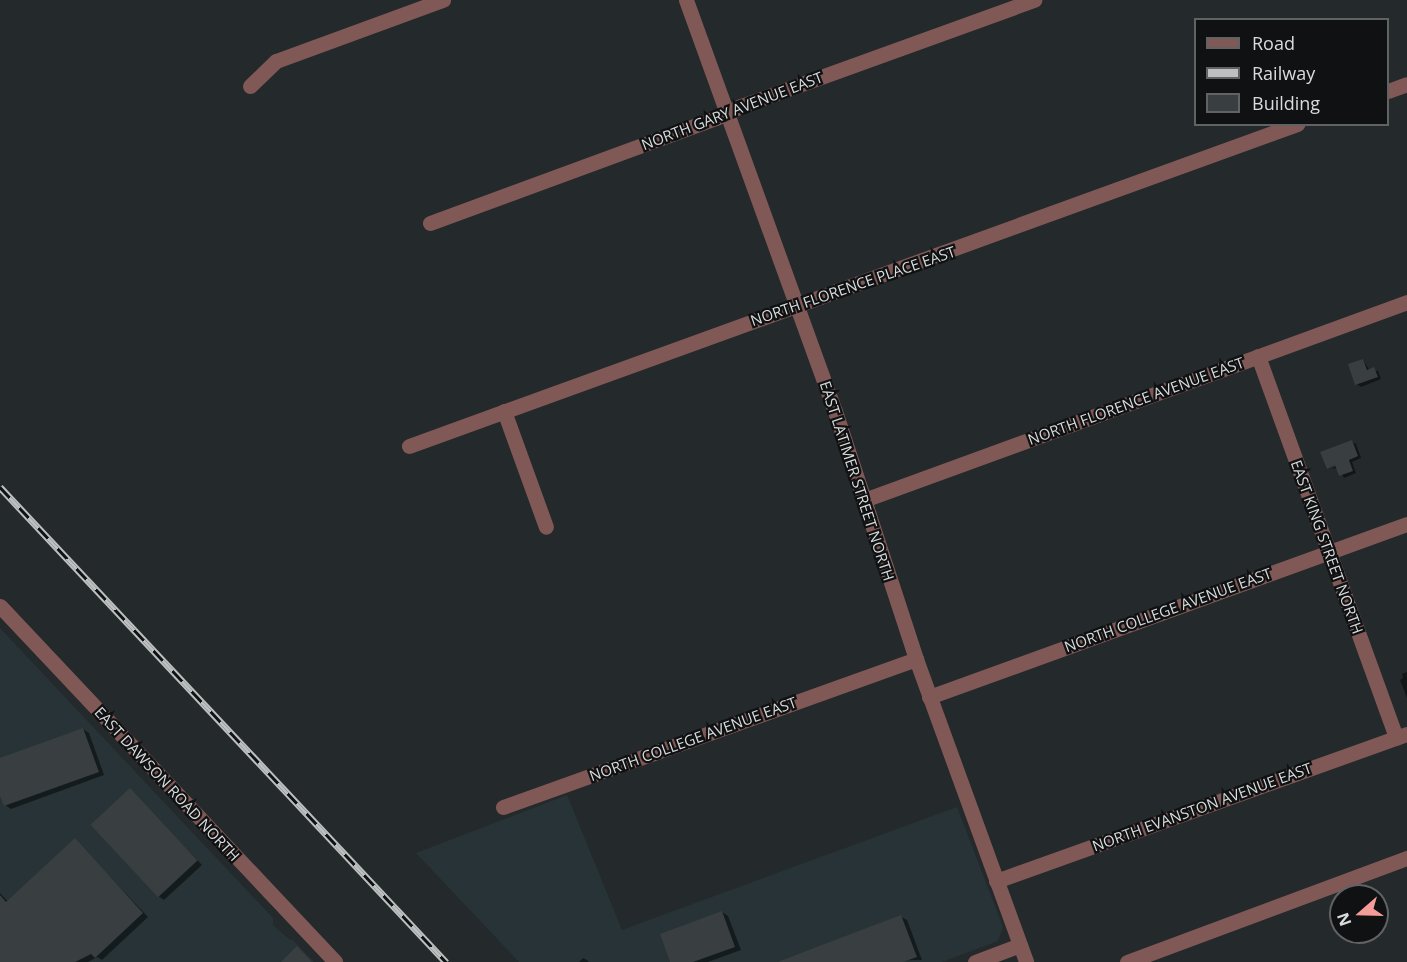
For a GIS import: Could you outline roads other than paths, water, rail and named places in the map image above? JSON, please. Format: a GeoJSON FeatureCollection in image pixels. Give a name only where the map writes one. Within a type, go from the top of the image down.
{"type":"FeatureCollection","features":[{"type":"Feature","properties":{"kind":"street"},"geometry":{"type":"LineString","coordinates":[[250,86],[276,61],[444,0]]}},
{"type":"Feature","properties":{"kind":"street","name":"EAST LATIMER STREET NORTH"},"geometry":{"type":"LineString","coordinates":[[686,0],[797,306],[929,697],[1026,962]]}},
{"type":"Feature","properties":{"kind":"street","name":"NORTH GARY AVENUE EAST"},"geometry":{"type":"LineString","coordinates":[[429,223],[1034,0]]}},
{"type":"Feature","properties":{"kind":"street"},"geometry":{"type":"LineString","coordinates":[[1389,91],[1407,84]]}},
{"type":"Feature","properties":{"kind":"street","name":"NORTH FLORENCE PLACE EAST"},"geometry":{"type":"LineString","coordinates":[[409,446],[1292,126]]}},
{"type":"Feature","properties":{"kind":"street","name":"NORTH FLORENCE AVENUE EAST"},"geometry":{"type":"LineString","coordinates":[[864,500],[1407,302]]}},
{"type":"Feature","properties":{"kind":"street","name":"EAST KING STREET NORTH"},"geometry":{"type":"LineString","coordinates":[[1258,356],[1329,552],[1402,736]]}},
{"type":"Feature","properties":{"kind":"street"},"geometry":{"type":"LineString","coordinates":[[504,411],[546,527]]}},
{"type":"Feature","properties":{"kind":"street","name":"NORTH COLLEGE AVENUE EAST"},"geometry":{"type":"LineString","coordinates":[[929,697],[1407,524]]}},
{"type":"Feature","properties":{"kind":"street","name":"EAST DAWSON ROAD NORTH"},"geometry":{"type":"LineString","coordinates":[[0,606],[335,962]]}},
{"type":"Feature","properties":{"kind":"street","name":"NORTH COLLEGE AVENUE EAST"},"geometry":{"type":"LineString","coordinates":[[503,807],[916,659]]}},
{"type":"Feature","properties":{"kind":"street","name":"NORTH EVANSTON AVENUE EAST"},"geometry":{"type":"LineString","coordinates":[[996,881],[1402,736]]}},
{"type":"Feature","properties":{"kind":"street"},"geometry":{"type":"LineString","coordinates":[[1127,962],[1407,858]]}},
{"type":"Feature","properties":{"kind":"street"},"geometry":{"type":"LineString","coordinates":[[975,962],[1020,945]]}},
{"type":"Feature","properties":{"kind":"railway"},"geometry":{"type":"LineString","coordinates":[[0,487],[446,962]]}}]}
